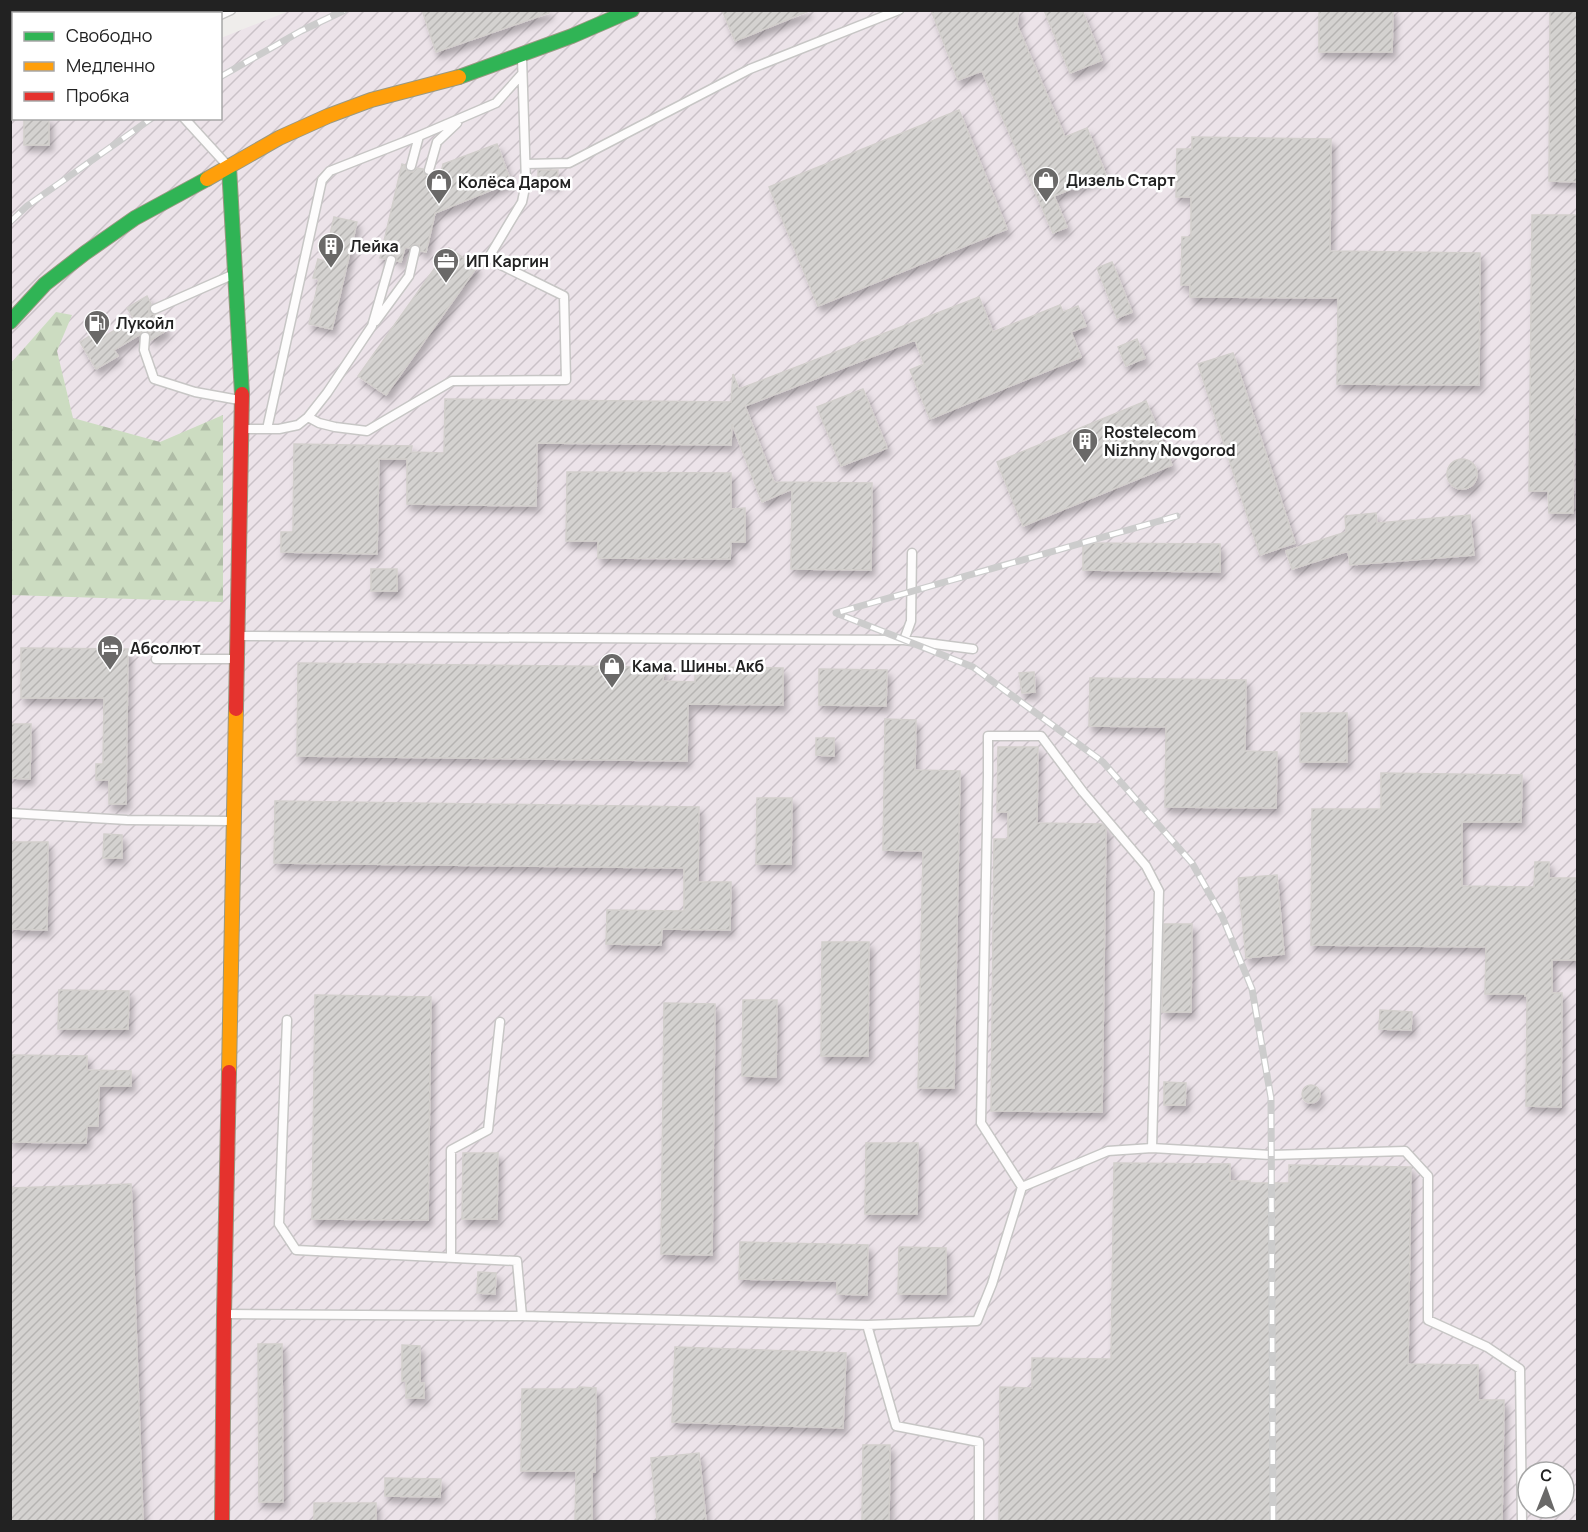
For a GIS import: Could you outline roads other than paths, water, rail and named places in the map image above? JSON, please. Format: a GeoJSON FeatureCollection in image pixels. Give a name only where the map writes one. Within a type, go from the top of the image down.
{"type":"FeatureCollection","features":[{"type":"Feature","properties":{"kind":"street"},"geometry":{"type":"LineString","coordinates":[[10,322],[45,284],[135,218],[279,138],[371,100],[466,75],[572,36],[632,10]]}},
{"type":"Feature","properties":{"kind":"street"},"geometry":{"type":"LineString","coordinates":[[222,1521],[242,429],[229,167]]}},
{"type":"Feature","properties":{"kind":"lane"},"geometry":{"type":"LineString","coordinates":[[526,164],[569,163],[750,69],[898,10]]}},
{"type":"Feature","properties":{"kind":"lane"},"geometry":{"type":"LineString","coordinates":[[308,417],[319,423],[335,427],[367,431],[452,381],[566,380],[564,296],[501,266],[489,257],[522,202],[526,183],[521,54]]}},
{"type":"Feature","properties":{"kind":"lane"},"geometry":{"type":"LineString","coordinates":[[267,429],[322,180],[330,171],[496,104],[522,74]]}},
{"type":"Feature","properties":{"kind":"lane"},"geometry":{"type":"LineString","coordinates":[[429,170],[436,142],[462,118]]}},
{"type":"Feature","properties":{"kind":"lane"},"geometry":{"type":"LineString","coordinates":[[186,120],[229,167]]}},
{"type":"Feature","properties":{"kind":"lane"},"geometry":{"type":"LineString","coordinates":[[411,166],[419,136]]}},
{"type":"Feature","properties":{"kind":"lane"},"geometry":{"type":"LineString","coordinates":[[242,429],[279,429],[298,425],[308,417],[409,276],[415,250]]}},
{"type":"Feature","properties":{"kind":"lane"},"geometry":{"type":"LineString","coordinates":[[372,326],[391,260]]}},
{"type":"Feature","properties":{"kind":"lane"},"geometry":{"type":"LineString","coordinates":[[155,309],[236,273]]}},
{"type":"Feature","properties":{"kind":"lane"},"geometry":{"type":"LineString","coordinates":[[145,337],[144,350],[154,379],[195,392],[242,400]]}},
{"type":"Feature","properties":{"kind":"lane"},"geometry":{"type":"LineString","coordinates":[[904,640],[911,621],[912,553]]}},
{"type":"Feature","properties":{"kind":"lane"},"geometry":{"type":"LineString","coordinates":[[238,636],[904,640],[973,649]]}},
{"type":"Feature","properties":{"kind":"lane"},"geometry":{"type":"LineString","coordinates":[[156,659],[238,659]]}},
{"type":"Feature","properties":{"kind":"lane"},"geometry":{"type":"LineString","coordinates":[[224,1314],[522,1316],[867,1325],[977,1321],[992,1284],[1022,1187],[981,1123],[988,736],[1041,736],[1083,792],[1146,866],[1160,891],[1152,1148]]}},
{"type":"Feature","properties":{"kind":"lane"},"geometry":{"type":"LineString","coordinates":[[10,813],[127,820],[234,821]]}},
{"type":"Feature","properties":{"kind":"lane"},"geometry":{"type":"LineString","coordinates":[[287,1020],[279,1224],[296,1250],[517,1261],[522,1316]]}},
{"type":"Feature","properties":{"kind":"lane"},"geometry":{"type":"LineString","coordinates":[[451,1257],[451,1150],[488,1130],[500,1022]]}},
{"type":"Feature","properties":{"kind":"lane"},"geometry":{"type":"LineString","coordinates":[[1022,1187],[1108,1151],[1152,1148],[1271,1155],[1406,1151],[1428,1176],[1428,1320],[1487,1347],[1520,1369],[1522,1521]]}},
{"type":"Feature","properties":{"kind":"lane"},"geometry":{"type":"LineString","coordinates":[[867,1325],[896,1426],[979,1442],[979,1521]]}},
{"type":"Feature","properties":{"kind":"railway"},"geometry":{"type":"LineString","coordinates":[[222,76],[301,31],[345,10]]}},
{"type":"Feature","properties":{"kind":"railway"},"geometry":{"type":"LineString","coordinates":[[10,222],[27,206],[149,120]]}},
{"type":"Feature","properties":{"kind":"railway"},"geometry":{"type":"LineString","coordinates":[[1177,516],[836,613],[973,667],[1103,762],[1192,863],[1222,916],[1252,989],[1271,1098],[1273,1522]]}},
{"type":"Feature","properties":{"kind":"place","name":"Дизель Старт"},"geometry":{"type":"Point","coordinates":[1046,203]}},
{"type":"Feature","properties":{"kind":"place","name":"Колёса Даром"},"geometry":{"type":"Point","coordinates":[439,205]}},
{"type":"Feature","properties":{"kind":"place","name":"Лейка"},"geometry":{"type":"Point","coordinates":[331,269]}},
{"type":"Feature","properties":{"kind":"place","name":"ИП Каргин"},"geometry":{"type":"Point","coordinates":[446,284]}},
{"type":"Feature","properties":{"kind":"place","name":"Лукойл"},"geometry":{"type":"Point","coordinates":[97,346]}},
{"type":"Feature","properties":{"kind":"place","name":"Rostelecom Nizhny Novgorod"},"geometry":{"type":"Point","coordinates":[1085,464]}},
{"type":"Feature","properties":{"kind":"place","name":"Абсолют"},"geometry":{"type":"Point","coordinates":[110,671]}},
{"type":"Feature","properties":{"kind":"place","name":"Кама. Шины. Акб"},"geometry":{"type":"Point","coordinates":[612,689]}}]}
